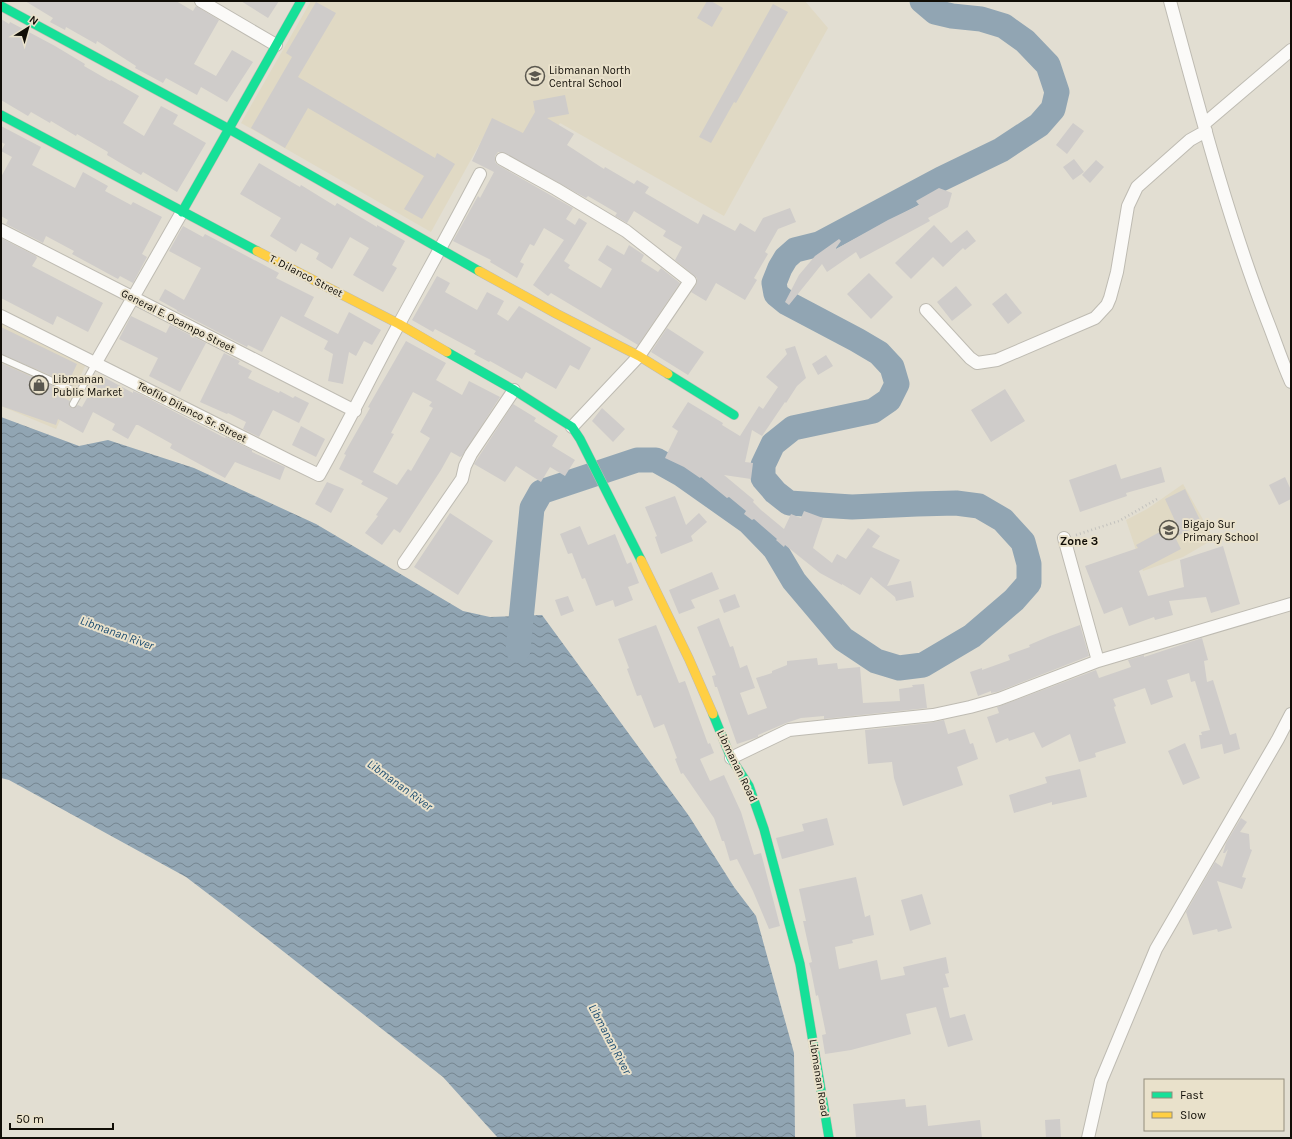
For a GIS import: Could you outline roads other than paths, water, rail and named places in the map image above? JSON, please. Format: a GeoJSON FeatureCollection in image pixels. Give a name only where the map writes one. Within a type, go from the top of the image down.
{"type":"FeatureCollection","features":[{"type":"Feature","properties":{"kind":"main road"},"geometry":{"type":"LineString","coordinates":[[182,212],[301,1]]}},
{"type":"Feature","properties":{"kind":"main road"},"geometry":{"type":"LineString","coordinates":[[1,6],[229,128],[440,250],[557,314],[639,356],[734,416]]}},
{"type":"Feature","properties":{"kind":"main road","name":"T. Dilanco Street"},"geometry":{"type":"LineString","coordinates":[[1,115],[182,212],[399,324],[514,390],[572,427],[580,439],[591,462]]}},
{"type":"Feature","properties":{"kind":"main road","name":"Libmanan Road"},"geometry":{"type":"LineString","coordinates":[[591,462],[689,659],[731,758],[749,786],[764,829],[800,964],[829,1138]]}},
{"type":"Feature","properties":{"kind":"street"},"geometry":{"type":"LineString","coordinates":[[201,1],[276,45]]}},
{"type":"Feature","properties":{"kind":"street"},"geometry":{"type":"LineString","coordinates":[[1170,1],[1205,128],[1244,259],[1291,382]]}},
{"type":"Feature","properties":{"kind":"street"},"geometry":{"type":"LineString","coordinates":[[926,310],[970,358],[977,363],[997,360],[1095,318],[1107,305],[1110,298],[1117,272],[1128,206],[1137,187],[1291,50]]}},
{"type":"Feature","properties":{"kind":"street"},"geometry":{"type":"LineString","coordinates":[[502,159],[626,231],[690,281],[639,356],[572,427]]}},
{"type":"Feature","properties":{"kind":"street"},"geometry":{"type":"LineString","coordinates":[[354,411],[480,174]]}},
{"type":"Feature","properties":{"kind":"street"},"geometry":{"type":"LineString","coordinates":[[95,364],[182,212]]}},
{"type":"Feature","properties":{"kind":"street","name":"General E. Ocampo Street"},"geometry":{"type":"LineString","coordinates":[[1,230],[354,411]]}},
{"type":"Feature","properties":{"kind":"street","name":"Teofilo Dilanco Sr. Street"},"geometry":{"type":"LineString","coordinates":[[1,316],[319,475],[354,411]]}},
{"type":"Feature","properties":{"kind":"street"},"geometry":{"type":"LineString","coordinates":[[404,563],[462,479],[465,466],[471,454],[514,390]]}},
{"type":"Feature","properties":{"kind":"street"},"geometry":{"type":"LineString","coordinates":[[1064,538],[1098,661]]}},
{"type":"Feature","properties":{"kind":"street"},"geometry":{"type":"LineString","coordinates":[[731,758],[788,730],[933,715],[970,707],[999,699],[1098,661],[1291,604]]}},
{"type":"Feature","properties":{"kind":"street"},"geometry":{"type":"LineString","coordinates":[[1088,1138],[1101,1081],[1156,949],[1291,714]]}},
{"type":"Feature","properties":{"kind":"lane"},"geometry":{"type":"LineString","coordinates":[[1,358],[79,393]]}},
{"type":"Feature","properties":{"kind":"lane"},"geometry":{"type":"LineString","coordinates":[[73,404],[95,364]]}},
{"type":"Feature","properties":{"kind":"water","name":"Libmanan River"},"geometry":{"type":"Polygon","coordinates":[[[1,417],[79,446],[108,440],[194,468],[316,524],[463,611],[490,617],[542,615],[689,816],[734,887],[756,916],[794,1053],[795,1138],[498,1138],[443,1077],[186,877],[9,780],[1,778],[1,417]]]}},
{"type":"Feature","properties":{"kind":"waterway"},"geometry":{"type":"LineString","coordinates":[[518,650],[532,508],[541,492],[637,460],[656,460],[681,474],[749,522],[775,549],[794,581],[843,639],[876,661],[899,668],[923,665],[972,636],[1014,600],[1029,583],[1029,564],[1023,542],[1003,520],[979,506],[956,503],[852,507],[789,503],[775,492],[763,478],[763,465],[773,444],[793,428],[873,411],[889,400],[897,384],[892,367],[879,353],[787,303],[776,294],[774,283],[786,258],[795,250],[819,244],[941,179],[1001,150],[1039,125],[1053,109],[1057,92],[1048,65],[1025,41],[1004,26],[981,19],[952,16],[935,12],[922,1]]}},
{"type":"Feature","properties":{"kind":"place","name":"Libmanan North Central School"},"geometry":{"type":"Point","coordinates":[535,76]}},
{"type":"Feature","properties":{"kind":"place","name":"Libmanan Public Market"},"geometry":{"type":"Point","coordinates":[39,385]}},
{"type":"Feature","properties":{"kind":"place","name":"Bigajo Sur Primary School"},"geometry":{"type":"Point","coordinates":[1169,530]}},
{"type":"Feature","properties":{"kind":"district","name":"Zone 3"},"geometry":{"type":"Point","coordinates":[1079,541]}}]}
